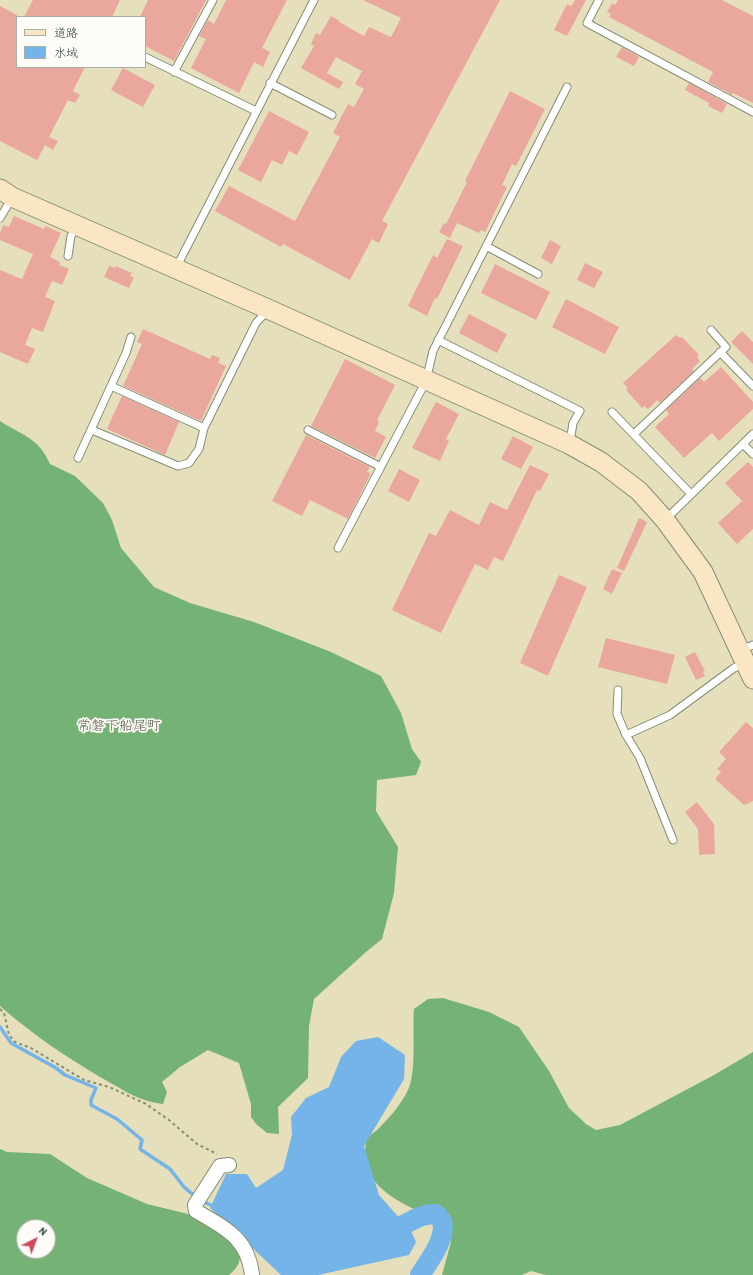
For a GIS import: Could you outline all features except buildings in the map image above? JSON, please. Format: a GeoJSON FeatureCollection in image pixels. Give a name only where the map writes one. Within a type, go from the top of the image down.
{"type":"FeatureCollection","features":[{"type":"Feature","properties":{"kind":"street"},"geometry":{"type":"LineString","coordinates":[[6,193],[175,270],[268,309],[569,444],[601,462],[639,491],[665,520],[703,572],[748,659]]}},
{"type":"Feature","properties":{"kind":"street"},"geometry":{"type":"LineString","coordinates":[[225,1161],[220,1166],[195,1205],[196,1211],[232,1232],[244,1246],[252,1275]]}},
{"type":"Feature","properties":{"kind":"lane"},"geometry":{"type":"LineString","coordinates":[[174,72],[213,0]]}},
{"type":"Feature","properties":{"kind":"lane"},"geometry":{"type":"LineString","coordinates":[[175,270],[314,0]]}},
{"type":"Feature","properties":{"kind":"lane"},"geometry":{"type":"LineString","coordinates":[[599,0],[587,22],[753,112]]}},
{"type":"Feature","properties":{"kind":"lane"},"geometry":{"type":"LineString","coordinates":[[146,57],[174,72],[256,111]]}},
{"type":"Feature","properties":{"kind":"lane"},"geometry":{"type":"LineString","coordinates":[[270,83],[332,115]]}},
{"type":"Feature","properties":{"kind":"lane"},"geometry":{"type":"LineString","coordinates":[[338,548],[426,381],[433,351],[438,340],[566,87]]}},
{"type":"Feature","properties":{"kind":"lane"},"geometry":{"type":"LineString","coordinates":[[0,218],[6,193]]}},
{"type":"Feature","properties":{"kind":"lane"},"geometry":{"type":"LineString","coordinates":[[68,256],[71,236],[77,226]]}},
{"type":"Feature","properties":{"kind":"lane"},"geometry":{"type":"LineString","coordinates":[[486,246],[538,274]]}},
{"type":"Feature","properties":{"kind":"lane"},"geometry":{"type":"LineString","coordinates":[[92,430],[178,466],[189,463],[199,449],[204,428],[256,323],[268,309]]}},
{"type":"Feature","properties":{"kind":"lane"},"geometry":{"type":"LineString","coordinates":[[634,434],[726,347],[711,330]]}},
{"type":"Feature","properties":{"kind":"lane"},"geometry":{"type":"LineString","coordinates":[[78,458],[126,353],[131,336]]}},
{"type":"Feature","properties":{"kind":"lane"},"geometry":{"type":"LineString","coordinates":[[438,340],[580,411],[573,423],[569,444]]}},
{"type":"Feature","properties":{"kind":"lane"},"geometry":{"type":"LineString","coordinates":[[720,352],[753,386]]}},
{"type":"Feature","properties":{"kind":"lane"},"geometry":{"type":"LineString","coordinates":[[111,386],[204,428]]}},
{"type":"Feature","properties":{"kind":"lane"},"geometry":{"type":"LineString","coordinates":[[612,412],[691,494]]}},
{"type":"Feature","properties":{"kind":"lane"},"geometry":{"type":"LineString","coordinates":[[308,430],[381,467]]}},
{"type":"Feature","properties":{"kind":"lane"},"geometry":{"type":"LineString","coordinates":[[665,520],[753,434]]}},
{"type":"Feature","properties":{"kind":"lane"},"geometry":{"type":"LineString","coordinates":[[743,444],[753,454]]}},
{"type":"Feature","properties":{"kind":"lane"},"geometry":{"type":"LineString","coordinates":[[626,735],[670,715],[748,659]]}},
{"type":"Feature","properties":{"kind":"lane"},"geometry":{"type":"LineString","coordinates":[[618,690],[617,714],[626,735],[640,758],[673,840]]}},
{"type":"Feature","properties":{"kind":"path"},"geometry":{"type":"LineString","coordinates":[[0,1009],[4,1013],[9,1035],[15,1042],[31,1048],[84,1080],[109,1087],[146,1104],[197,1144],[225,1161]]}},
{"type":"Feature","properties":{"kind":"green space"},"geometry":{"type":"Polygon","coordinates":[[[0,421],[35,442],[50,464],[75,476],[103,503],[112,520],[121,548],[154,587],[190,603],[254,622],[331,652],[381,676],[401,713],[412,749],[421,762],[416,775],[377,780],[376,811],[398,847],[394,893],[382,939],[314,999],[309,1026],[308,1078],[278,1107],[279,1134],[267,1133],[256,1124],[251,1117],[251,1104],[239,1063],[208,1050],[180,1067],[162,1082],[167,1092],[163,1104],[155,1103],[127,1092],[79,1064],[38,1037],[0,1006],[0,421]]]}},
{"type":"Feature","properties":{"kind":"green space"},"geometry":{"type":"Polygon","coordinates":[[[443,998],[489,1012],[519,1027],[549,1071],[569,1108],[586,1124],[596,1130],[620,1125],[714,1075],[753,1052],[753,1275],[546,1275],[531,1271],[522,1275],[442,1275],[451,1242],[438,1219],[402,1203],[379,1186],[371,1176],[366,1164],[365,1151],[368,1138],[392,1114],[408,1090],[411,1082],[414,1009],[428,999],[443,998]]]}},
{"type":"Feature","properties":{"kind":"green space"},"geometry":{"type":"Polygon","coordinates":[[[0,1149],[7,1152],[50,1154],[87,1178],[147,1204],[233,1225],[239,1245],[240,1258],[235,1270],[229,1275],[0,1275],[0,1149]]]}},
{"type":"Feature","properties":{"kind":"water"},"geometry":{"type":"Polygon","coordinates":[[[378,1037],[405,1055],[404,1079],[364,1146],[379,1195],[411,1231],[416,1242],[409,1255],[318,1275],[281,1275],[210,1208],[226,1174],[247,1174],[256,1188],[283,1170],[292,1135],[291,1117],[306,1098],[329,1087],[341,1057],[356,1041],[378,1037]]]}},
{"type":"Feature","properties":{"kind":"waterway"},"geometry":{"type":"LineString","coordinates":[[0,1027],[11,1043],[56,1068],[65,1075],[96,1088],[91,1100],[91,1105],[117,1119],[142,1140],[140,1149],[170,1169],[184,1187],[197,1198]]}},
{"type":"Feature","properties":{"kind":"waterway"},"geometry":{"type":"LineString","coordinates":[[202,1201],[215,1207]]}},
{"type":"Feature","properties":{"kind":"waterway"},"geometry":{"type":"LineString","coordinates":[[396,1228],[420,1217],[431,1214],[436,1214],[442,1221],[443,1228],[440,1242],[420,1275]]}},
{"type":"Feature","properties":{"kind":"district","name":"常磐下船尾町"},"geometry":{"type":"Point","coordinates":[119,726]}}]}
